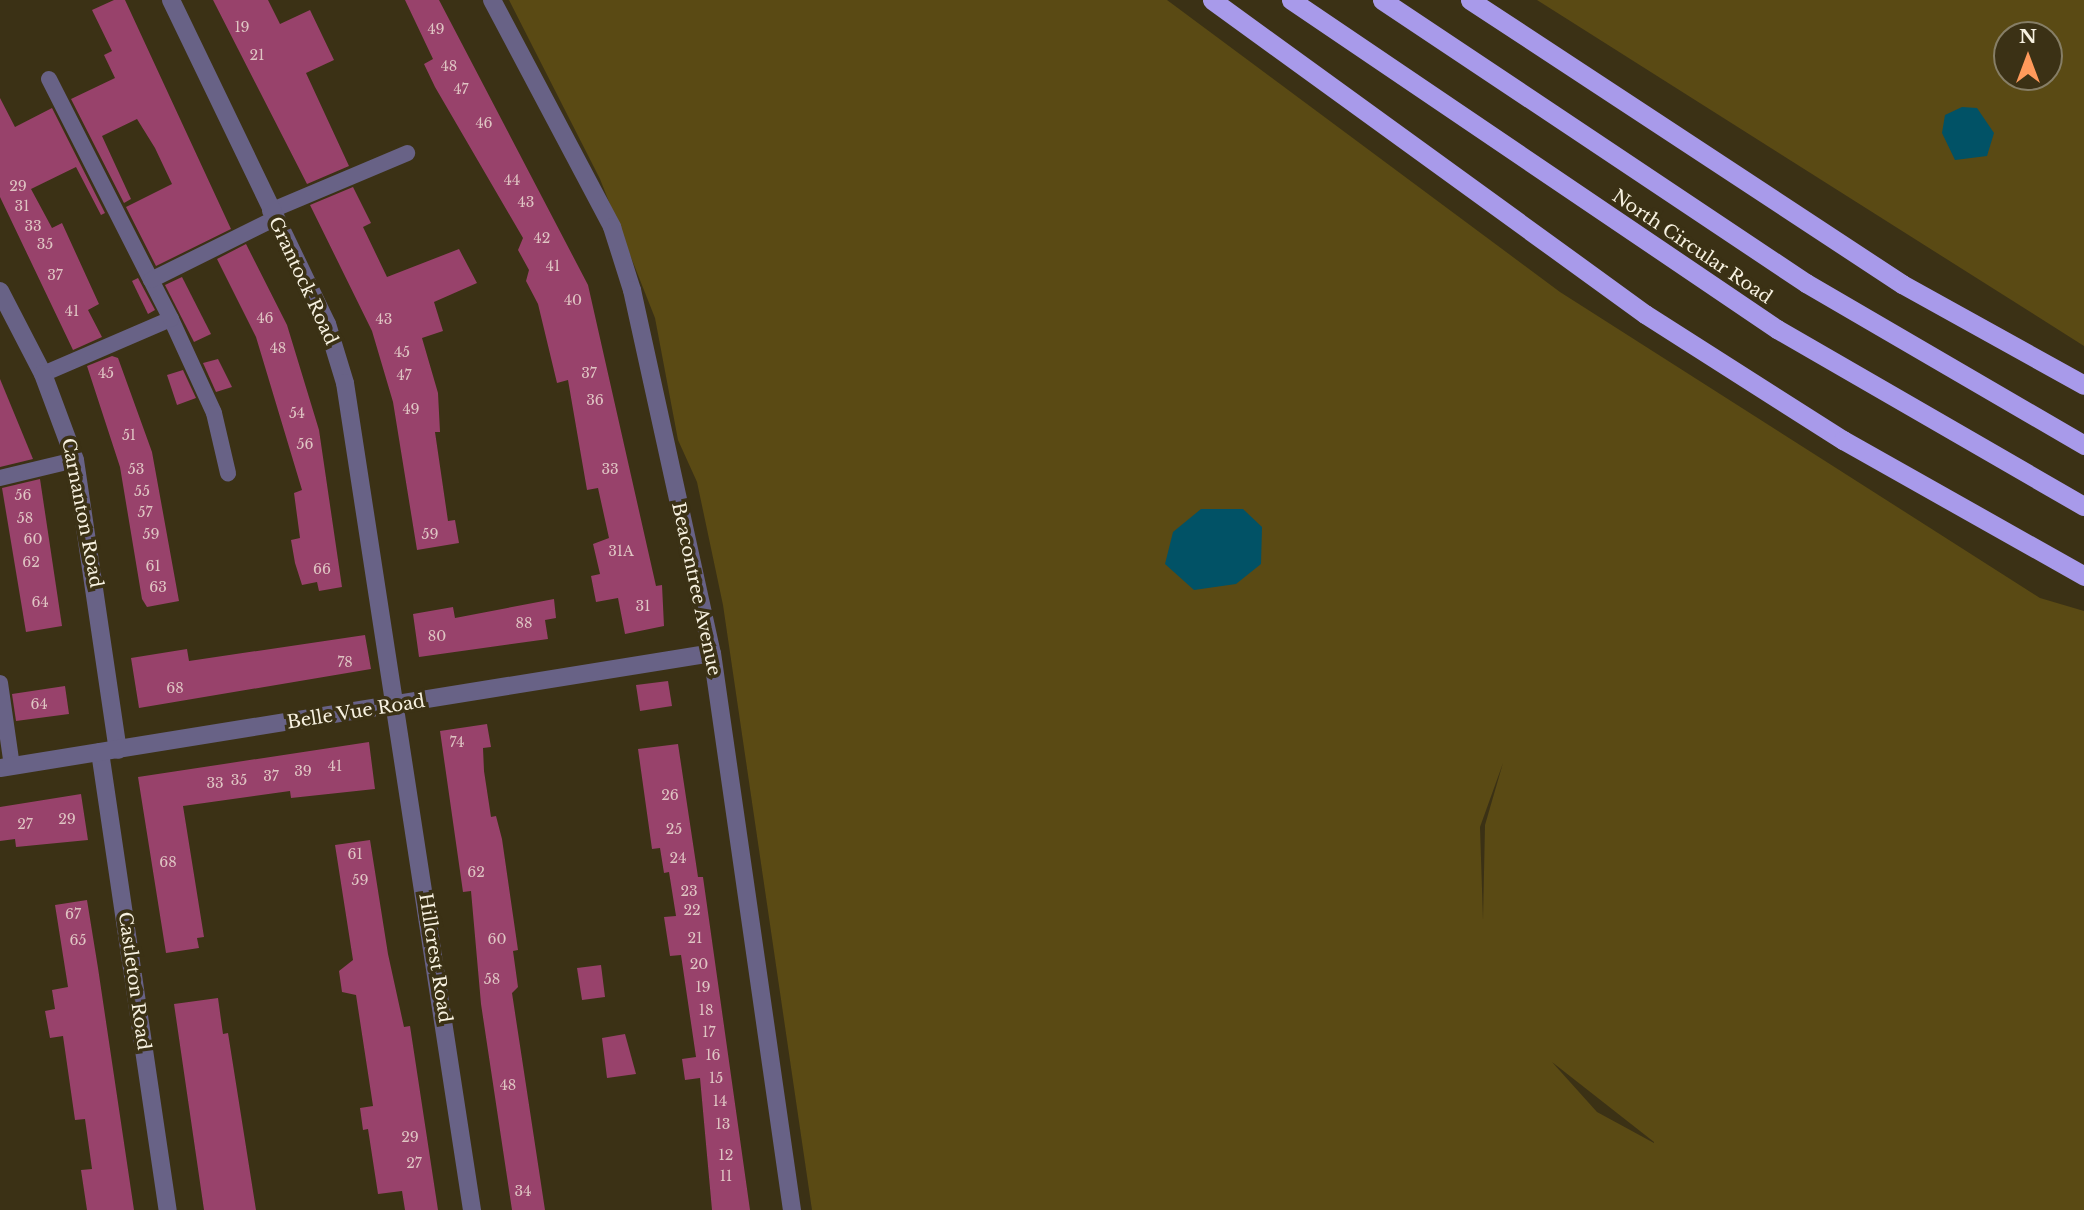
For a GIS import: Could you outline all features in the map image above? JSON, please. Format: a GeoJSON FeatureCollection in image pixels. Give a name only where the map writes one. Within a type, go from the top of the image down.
{"type":"FeatureCollection","features":[{"type":"Feature","properties":{"kind":"highway"},"geometry":{"type":"LineString","coordinates":[[1212,0],[1656,321],[1843,440],[2084,576]]}},
{"type":"Feature","properties":{"kind":"highway","name":"North Circular Road"},"geometry":{"type":"LineString","coordinates":[[1291,0],[1777,329],[2084,506]]}},
{"type":"Feature","properties":{"kind":"highway","name":"North Circular Road"},"geometry":{"type":"LineString","coordinates":[[1381,0],[1806,283],[2084,445]]}},
{"type":"Feature","properties":{"kind":"highway"},"geometry":{"type":"LineString","coordinates":[[1470,0],[1902,284],[2084,385]]}},
{"type":"Feature","properties":{"kind":"street","name":"Grantock Road"},"geometry":{"type":"LineString","coordinates":[[171,0],[272,215],[327,324],[345,383],[397,705]]}},
{"type":"Feature","properties":{"kind":"street","name":"Beacontree Avenue"},"geometry":{"type":"LineString","coordinates":[[492,0],[612,227],[632,290],[712,653],[792,1210]]}},
{"type":"Feature","properties":{"kind":"street","name":"Carnanton Road"},"geometry":{"type":"LineString","coordinates":[[0,290],[43,374],[75,460],[109,751]]}},
{"type":"Feature","properties":{"kind":"street","name":"Belle Vue Road"},"geometry":{"type":"LineString","coordinates":[[6,767],[712,653]]}},
{"type":"Feature","properties":{"kind":"street","name":"Hillcrest Road"},"geometry":{"type":"LineString","coordinates":[[397,705],[472,1210]]}},
{"type":"Feature","properties":{"kind":"street","name":"Castleton Road"},"geometry":{"type":"LineString","coordinates":[[109,751],[168,1210]]}},
{"type":"Feature","properties":{"kind":"lane"},"geometry":{"type":"LineString","coordinates":[[49,79],[171,319],[214,413],[228,473]]}},
{"type":"Feature","properties":{"kind":"lane"},"geometry":{"type":"LineString","coordinates":[[151,281],[272,215],[407,153]]}},
{"type":"Feature","properties":{"kind":"lane"},"geometry":{"type":"LineString","coordinates":[[43,374],[171,319]]}},
{"type":"Feature","properties":{"kind":"lane"},"geometry":{"type":"LineString","coordinates":[[0,478],[75,460]]}},
{"type":"Feature","properties":{"kind":"lane"},"geometry":{"type":"LineString","coordinates":[[0,683],[6,767]]}},
{"type":"Feature","properties":{"kind":"shaded area"},"geometry":{"type":"Polygon","coordinates":[[[509,0],[1167,0],[1560,292],[2040,598],[2084,611],[2084,1210],[812,1210],[723,605],[697,482],[678,440],[655,318],[600,179],[509,0]],[[1503,763],[1480,827],[1483,920],[1485,825],[1503,763]],[[1552,1062],[1597,1112],[1654,1143],[1654,1142],[1552,1062]]]}},
{"type":"Feature","properties":{"kind":"shaded area"},"geometry":{"type":"Polygon","coordinates":[[[1537,0],[2084,0],[2084,346],[1537,0]]]}},
{"type":"Feature","properties":{"kind":"water"},"geometry":{"type":"Polygon","coordinates":[[[1962,107],[1977,108],[1994,133],[1987,156],[1955,160],[1942,133],[1945,115],[1962,107]]]}},
{"type":"Feature","properties":{"kind":"water"},"geometry":{"type":"Polygon","coordinates":[[[1201,509],[1243,509],[1262,527],[1261,564],[1236,584],[1194,590],[1165,564],[1173,532],[1201,509]]]}},
{"type":"Feature","properties":{"kind":"building"},"geometry":{"type":"Polygon","coordinates":[[[114,0],[125,0],[231,229],[156,266],[126,207],[172,184],[155,148],[137,119],[102,136],[131,199],[124,203],[71,99],[115,78],[104,55],[112,51],[92,10],[114,0]]]}},
{"type":"Feature","properties":{"kind":"building"},"geometry":{"type":"Polygon","coordinates":[[[213,0],[268,0],[280,24],[310,10],[334,60],[306,73],[349,166],[307,184],[213,0]]]}},
{"type":"Feature","properties":{"kind":"building"},"geometry":{"type":"Polygon","coordinates":[[[405,0],[439,0],[588,285],[656,586],[662,585],[664,626],[625,634],[618,598],[596,602],[591,576],[600,574],[593,544],[609,538],[598,488],[587,490],[568,380],[557,383],[538,304],[526,281],[529,270],[518,250],[523,238],[435,87],[424,64],[433,59],[405,0]]]}},
{"type":"Feature","properties":{"kind":"building"},"geometry":{"type":"Polygon","coordinates":[[[0,98],[15,127],[52,108],[105,213],[101,215],[76,167],[31,189],[52,228],[62,223],[99,304],[88,310],[102,337],[73,350],[0,197],[0,98]]]}},
{"type":"Feature","properties":{"kind":"building"},"geometry":{"type":"Polygon","coordinates":[[[353,187],[371,223],[363,227],[387,277],[459,249],[477,283],[434,302],[443,331],[422,338],[438,393],[440,432],[435,432],[448,521],[455,520],[459,543],[417,550],[393,402],[372,331],[310,205],[353,187]]]}},
{"type":"Feature","properties":{"kind":"building"},"geometry":{"type":"Polygon","coordinates":[[[246,244],[287,325],[319,430],[342,587],[319,591],[317,582],[302,585],[295,563],[291,540],[300,538],[294,493],[302,490],[256,337],[217,259],[246,244]]]}},
{"type":"Feature","properties":{"kind":"building"},"geometry":{"type":"Polygon","coordinates":[[[182,277],[211,334],[194,342],[165,285],[182,277]]]}},
{"type":"Feature","properties":{"kind":"building"},"geometry":{"type":"Polygon","coordinates":[[[138,278],[155,310],[148,314],[132,281],[138,278]]]}},
{"type":"Feature","properties":{"kind":"building"},"geometry":{"type":"Polygon","coordinates":[[[112,356],[118,358],[152,452],[179,601],[147,607],[142,599],[120,467],[87,366],[112,356]]]}},
{"type":"Feature","properties":{"kind":"building"},"geometry":{"type":"Polygon","coordinates":[[[218,359],[232,387],[216,392],[203,363],[218,359]]]}},
{"type":"Feature","properties":{"kind":"building"},"geometry":{"type":"Polygon","coordinates":[[[183,370],[196,398],[177,405],[167,375],[183,370]]]}},
{"type":"Feature","properties":{"kind":"building"},"geometry":{"type":"Polygon","coordinates":[[[0,379],[33,459],[0,467],[0,379]]]}},
{"type":"Feature","properties":{"kind":"building"},"geometry":{"type":"Polygon","coordinates":[[[40,479],[62,626],[26,632],[2,488],[40,479]]]}},
{"type":"Feature","properties":{"kind":"building"},"geometry":{"type":"Polygon","coordinates":[[[554,599],[556,618],[545,620],[548,639],[419,657],[413,614],[453,607],[455,618],[554,599]]]}},
{"type":"Feature","properties":{"kind":"building"},"geometry":{"type":"Polygon","coordinates":[[[365,635],[371,669],[139,708],[131,658],[187,649],[189,661],[365,635]]]}},
{"type":"Feature","properties":{"kind":"building"},"geometry":{"type":"Polygon","coordinates":[[[668,681],[672,706],[640,711],[636,685],[668,681]]]}},
{"type":"Feature","properties":{"kind":"building"},"geometry":{"type":"Polygon","coordinates":[[[65,686],[69,714],[16,721],[12,694],[65,686]]]}},
{"type":"Feature","properties":{"kind":"building"},"geometry":{"type":"Polygon","coordinates":[[[487,724],[491,747],[483,748],[484,771],[491,817],[496,816],[502,839],[518,950],[513,951],[518,987],[512,993],[545,1210],[512,1210],[481,1004],[471,891],[463,892],[440,731],[487,724]]]}},
{"type":"Feature","properties":{"kind":"building"},"geometry":{"type":"Polygon","coordinates":[[[369,742],[375,789],[291,798],[290,791],[183,806],[204,937],[197,938],[199,948],[166,953],[138,777],[369,742]]]}},
{"type":"Feature","properties":{"kind":"building"},"geometry":{"type":"Polygon","coordinates":[[[678,744],[698,877],[703,877],[750,1210],[712,1210],[700,1078],[685,1080],[682,1059],[696,1057],[681,955],[670,956],[664,917],[676,916],[669,872],[664,873],[660,848],[652,849],[638,749],[678,744]]]}},
{"type":"Feature","properties":{"kind":"building"},"geometry":{"type":"Polygon","coordinates":[[[81,794],[88,840],[16,847],[15,839],[0,841],[0,807],[81,794]]]}},
{"type":"Feature","properties":{"kind":"building"},"geometry":{"type":"Polygon","coordinates":[[[370,840],[388,954],[404,1027],[410,1026],[438,1210],[405,1210],[402,1191],[378,1194],[368,1129],[363,1130],[360,1108],[373,1106],[356,995],[342,992],[339,971],[353,960],[335,845],[370,840]]]}},
{"type":"Feature","properties":{"kind":"building"},"geometry":{"type":"Polygon","coordinates":[[[87,900],[134,1210],[87,1210],[81,1170],[92,1169],[85,1119],[75,1120],[63,1036],[50,1038],[45,1011],[55,1009],[52,990],[68,987],[55,905],[87,900]]]}},
{"type":"Feature","properties":{"kind":"building"},"geometry":{"type":"Polygon","coordinates":[[[601,965],[605,997],[582,1000],[577,968],[601,965]]]}},
{"type":"Feature","properties":{"kind":"building"},"geometry":{"type":"Polygon","coordinates":[[[218,998],[223,1034],[228,1033],[256,1210],[204,1210],[174,1004],[218,998]]]}},
{"type":"Feature","properties":{"kind":"building"},"geometry":{"type":"Polygon","coordinates":[[[625,1034],[636,1074],[607,1078],[602,1038],[625,1034]]]}}]}
